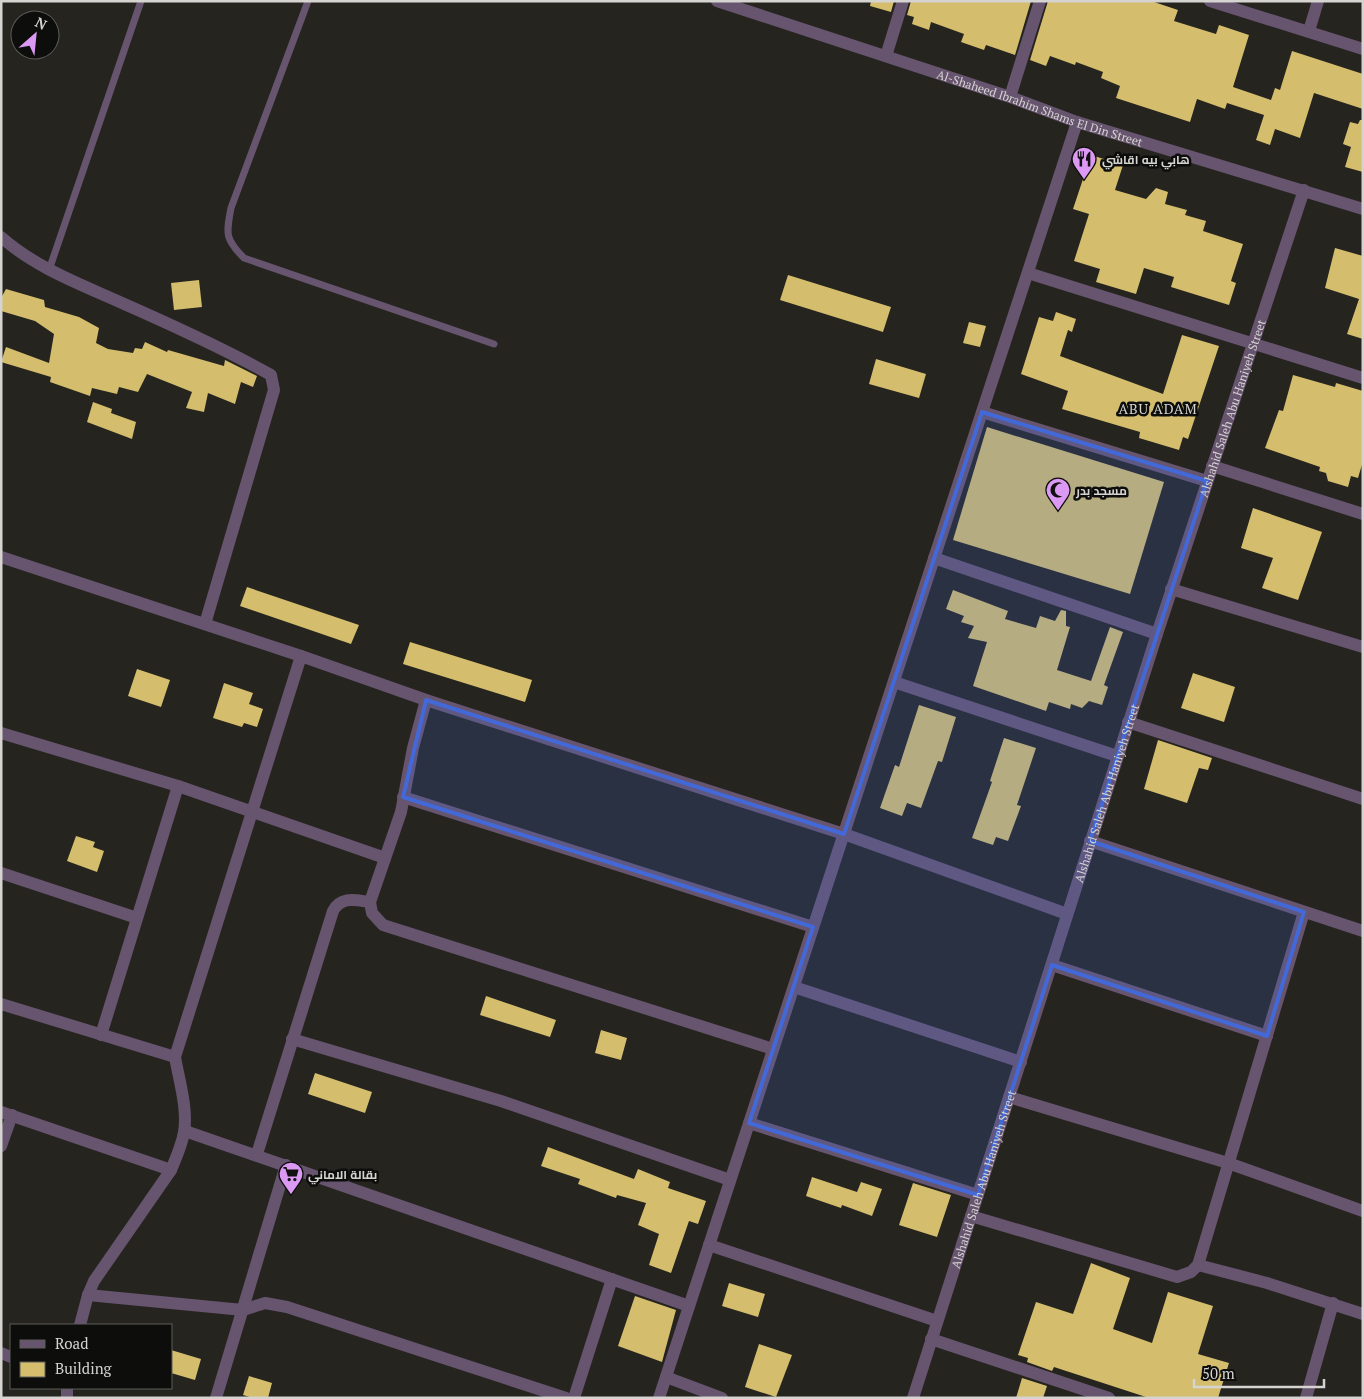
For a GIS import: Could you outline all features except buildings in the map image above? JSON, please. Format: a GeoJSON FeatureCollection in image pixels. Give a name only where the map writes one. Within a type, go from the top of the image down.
{"type":"FeatureCollection","features":[{"type":"Feature","properties":{"kind":"street","name":"Al-Shaheed Ibrahim Shams El Din Street"},"geometry":{"type":"LineString","coordinates":[[717,1],[1010,97],[1077,122],[1363,209]]}},
{"type":"Feature","properties":{"kind":"street"},"geometry":{"type":"LineString","coordinates":[[886,56],[903,1]]}},
{"type":"Feature","properties":{"kind":"street"},"geometry":{"type":"LineString","coordinates":[[1010,97],[1040,1]]}},
{"type":"Feature","properties":{"kind":"street"},"geometry":{"type":"LineString","coordinates":[[1210,1],[1363,49]]}},
{"type":"Feature","properties":{"kind":"street"},"geometry":{"type":"LineString","coordinates":[[1309,31],[1318,1]]}},
{"type":"Feature","properties":{"kind":"street"},"geometry":{"type":"LineString","coordinates":[[659,1398],[1077,122]]}},
{"type":"Feature","properties":{"kind":"street","name":"Alshahid Saleh Abu Haniyeh Street"},"geometry":{"type":"LineString","coordinates":[[913,1398],[1171,589],[1304,190]]}},
{"type":"Feature","properties":{"kind":"street"},"geometry":{"type":"LineString","coordinates":[[1,238],[49,270],[147,314],[271,375],[274,390],[205,624]]}},
{"type":"Feature","properties":{"kind":"street"},"geometry":{"type":"LineString","coordinates":[[1028,273],[1363,378]]}},
{"type":"Feature","properties":{"kind":"street"},"geometry":{"type":"LineString","coordinates":[[982,412],[1207,481]]}},
{"type":"Feature","properties":{"kind":"street"},"geometry":{"type":"LineString","coordinates":[[1212,466],[1363,514]]}},
{"type":"Feature","properties":{"kind":"street"},"geometry":{"type":"LineString","coordinates":[[1,557],[301,656],[426,700],[844,834],[1068,914]]}},
{"type":"Feature","properties":{"kind":"street"},"geometry":{"type":"LineString","coordinates":[[934,558],[1157,634]]}},
{"type":"Feature","properties":{"kind":"street"},"geometry":{"type":"LineString","coordinates":[[1171,589],[1363,647]]}},
{"type":"Feature","properties":{"kind":"street"},"geometry":{"type":"LineString","coordinates":[[80,1324],[88,1295],[99,1274],[171,1170],[184,1131],[183,1099],[175,1057],[301,656]]}},
{"type":"Feature","properties":{"kind":"street"},"geometry":{"type":"LineString","coordinates":[[894,682],[1117,756]]}},
{"type":"Feature","properties":{"kind":"street"},"geometry":{"type":"LineString","coordinates":[[426,700],[401,812],[370,902],[372,913],[376,920],[383,925],[773,1049]]}},
{"type":"Feature","properties":{"kind":"street"},"geometry":{"type":"LineString","coordinates":[[1128,722],[1363,799]]}},
{"type":"Feature","properties":{"kind":"street"},"geometry":{"type":"LineString","coordinates":[[1,733],[178,786],[385,858]]}},
{"type":"Feature","properties":{"kind":"street"},"geometry":{"type":"LineString","coordinates":[[101,1035],[178,786]]}},
{"type":"Feature","properties":{"kind":"street"},"geometry":{"type":"LineString","coordinates":[[403,797],[813,927]]}},
{"type":"Feature","properties":{"kind":"street"},"geometry":{"type":"LineString","coordinates":[[1090,840],[1363,931]]}},
{"type":"Feature","properties":{"kind":"street"},"geometry":{"type":"LineString","coordinates":[[1,873],[137,918]]}},
{"type":"Feature","properties":{"kind":"street"},"geometry":{"type":"LineString","coordinates":[[257,1154],[327,926],[336,904],[350,899],[370,902]]}},
{"type":"Feature","properties":{"kind":"street"},"geometry":{"type":"LineString","coordinates":[[971,1216],[1177,1277],[1191,1272],[1198,1265],[1304,912]]}},
{"type":"Feature","properties":{"kind":"street"},"geometry":{"type":"LineString","coordinates":[[1052,965],[1267,1036]]}},
{"type":"Feature","properties":{"kind":"street"},"geometry":{"type":"LineString","coordinates":[[794,987],[1021,1062]]}},
{"type":"Feature","properties":{"kind":"street"},"geometry":{"type":"LineString","coordinates":[[1,1004],[175,1057]]}},
{"type":"Feature","properties":{"kind":"street"},"geometry":{"type":"LineString","coordinates":[[292,1038],[501,1101],[730,1180]]}},
{"type":"Feature","properties":{"kind":"street"},"geometry":{"type":"LineString","coordinates":[[1009,1097],[1228,1163],[1363,1211]]}},
{"type":"Feature","properties":{"kind":"street"},"geometry":{"type":"LineString","coordinates":[[1,1146],[6,1114],[171,1170]]}},
{"type":"Feature","properties":{"kind":"street"},"geometry":{"type":"LineString","coordinates":[[749,1123],[978,1194]]}},
{"type":"Feature","properties":{"kind":"street"},"geometry":{"type":"LineString","coordinates":[[184,1131],[257,1154],[689,1306]]}},
{"type":"Feature","properties":{"kind":"street"},"geometry":{"type":"LineString","coordinates":[[216,1398],[286,1165]]}},
{"type":"Feature","properties":{"kind":"street"},"geometry":{"type":"LineString","coordinates":[[709,1245],[937,1321]]}},
{"type":"Feature","properties":{"kind":"street"},"geometry":{"type":"LineString","coordinates":[[1198,1265],[1333,1303],[1363,1314]]}},
{"type":"Feature","properties":{"kind":"street"},"geometry":{"type":"LineString","coordinates":[[574,1398],[612,1279]]}},
{"type":"Feature","properties":{"kind":"street"},"geometry":{"type":"LineString","coordinates":[[88,1295],[243,1310],[265,1303],[287,1307],[566,1398]]}},
{"type":"Feature","properties":{"kind":"street"},"geometry":{"type":"LineString","coordinates":[[1306,1398],[1333,1303]]}},
{"type":"Feature","properties":{"kind":"street"},"geometry":{"type":"LineString","coordinates":[[931,1339],[1109,1398]]}},
{"type":"Feature","properties":{"kind":"street"},"geometry":{"type":"LineString","coordinates":[[666,1377],[722,1398]]}},
{"type":"Feature","properties":{"kind":"lane"},"geometry":{"type":"LineString","coordinates":[[49,270],[141,1]]}},
{"type":"Feature","properties":{"kind":"lane"},"geometry":{"type":"LineString","coordinates":[[308,1],[231,208],[227,227],[230,244],[244,258],[494,344]]}},
{"type":"Feature","properties":{"kind":"highlighted area"},"geometry":{"type":"Polygon","coordinates":[[[982,412],[1207,481],[1090,841],[1304,912],[1267,1036],[1052,965],[978,1195],[749,1123],[813,927],[403,797],[426,700],[844,834],[982,412]]]}},
{"type":"Feature","properties":{"kind":"place","name":"هابي بيه اقاشي"},"geometry":{"type":"Point","coordinates":[1084,180]}},
{"type":"Feature","properties":{"kind":"place","name":"مسجد بدر"},"geometry":{"type":"Point","coordinates":[1058,511]}},
{"type":"Feature","properties":{"kind":"place","name":"بقالة الاماني"},"geometry":{"type":"Point","coordinates":[291,1195]}},
{"type":"Feature","properties":{"kind":"district","name":"ABU ADAM"},"geometry":{"type":"Point","coordinates":[1158,408]}}]}
